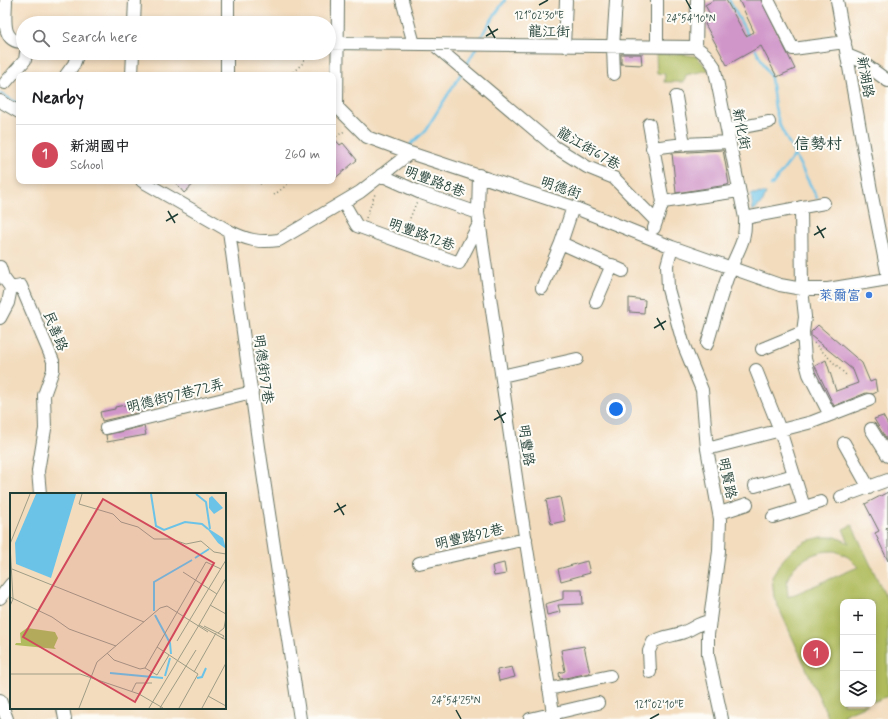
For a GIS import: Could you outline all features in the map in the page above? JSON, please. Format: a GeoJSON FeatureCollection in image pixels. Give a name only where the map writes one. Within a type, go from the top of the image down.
{"type":"FeatureCollection","features":[{"type":"Feature","properties":{"kind":"street"},"geometry":{"type":"LineString","coordinates":[[6,0],[5,31],[10,38],[16,41]]}},
{"type":"Feature","properties":{"kind":"street"},"geometry":{"type":"LineString","coordinates":[[134,16],[135,0]]}},
{"type":"Feature","properties":{"kind":"street"},"geometry":{"type":"LineString","coordinates":[[228,0],[228,16]]}},
{"type":"Feature","properties":{"kind":"street","name":"明德街"},"geometry":{"type":"LineString","coordinates":[[336,17],[338,0]]}},
{"type":"Feature","properties":{"kind":"street"},"geometry":{"type":"LineString","coordinates":[[402,0],[414,44]]}},
{"type":"Feature","properties":{"kind":"street"},"geometry":{"type":"LineString","coordinates":[[564,46],[566,0]]}},
{"type":"Feature","properties":{"kind":"street"},"geometry":{"type":"LineString","coordinates":[[614,74],[613,47],[616,0]]}},
{"type":"Feature","properties":{"kind":"street"},"geometry":{"type":"LineString","coordinates":[[657,0],[657,47]]}},
{"type":"Feature","properties":{"kind":"street"},"geometry":{"type":"LineString","coordinates":[[696,47],[697,0]]}},
{"type":"Feature","properties":{"kind":"street"},"geometry":{"type":"LineString","coordinates":[[768,0],[793,49],[845,42]]}},
{"type":"Feature","properties":{"kind":"street","name":"新湖路"},"geometry":{"type":"LineString","coordinates":[[838,0],[872,196],[888,278]]}},
{"type":"Feature","properties":{"kind":"street","name":"龍江街"},"geometry":{"type":"LineString","coordinates":[[336,43],[696,47]]}},
{"type":"Feature","properties":{"kind":"street","name":"龍江街67巷"},"geometry":{"type":"LineString","coordinates":[[433,44],[555,148],[587,167],[614,178],[656,221]]}},
{"type":"Feature","properties":{"kind":"street","name":"新化街"},"geometry":{"type":"LineString","coordinates":[[696,47],[706,55],[714,66],[745,218],[743,242],[731,268],[707,344]]}},
{"type":"Feature","properties":{"kind":"street"},"geometry":{"type":"LineString","coordinates":[[847,54],[859,60],[888,81]]}},
{"type":"Feature","properties":{"kind":"street"},"geometry":{"type":"LineString","coordinates":[[5,83],[25,60]]}},
{"type":"Feature","properties":{"kind":"street"},"geometry":{"type":"LineString","coordinates":[[68,72],[75,60]]}},
{"type":"Feature","properties":{"kind":"street"},"geometry":{"type":"LineString","coordinates":[[132,72],[133,60]]}},
{"type":"Feature","properties":{"kind":"street"},"geometry":{"type":"LineString","coordinates":[[227,60],[227,72]]}},
{"type":"Feature","properties":{"kind":"street","name":"明德街"},"geometry":{"type":"LineString","coordinates":[[334,60],[335,72]]}},
{"type":"Feature","properties":{"kind":"street","name":"明德街"},"geometry":{"type":"LineString","coordinates":[[336,91],[337,107],[367,137],[410,153],[573,207],[672,247],[780,285],[802,289],[828,289],[888,278]]}},
{"type":"Feature","properties":{"kind":"street"},"geometry":{"type":"LineString","coordinates":[[676,97],[684,144]]}},
{"type":"Feature","properties":{"kind":"street"},"geometry":{"type":"LineString","coordinates":[[0,101],[16,110]]}},
{"type":"Feature","properties":{"kind":"street"},"geometry":{"type":"LineString","coordinates":[[727,130],[769,122]]}},
{"type":"Feature","properties":{"kind":"street"},"geometry":{"type":"LineString","coordinates":[[649,124],[652,148],[663,202],[650,238]]}},
{"type":"Feature","properties":{"kind":"street"},"geometry":{"type":"LineString","coordinates":[[652,148],[684,144],[729,142]]}},
{"type":"Feature","properties":{"kind":"street"},"geometry":{"type":"LineString","coordinates":[[147,184],[229,232],[243,238],[267,242],[279,240],[360,192],[410,153]]}},
{"type":"Feature","properties":{"kind":"street","name":"明豐路8巷"},"geometry":{"type":"LineString","coordinates":[[381,175],[479,217]]}},
{"type":"Feature","properties":{"kind":"street","name":"明豐路"},"geometry":{"type":"LineString","coordinates":[[479,175],[479,217],[553,716]]}},
{"type":"Feature","properties":{"kind":"street"},"geometry":{"type":"LineString","coordinates":[[663,202],[739,191]]}},
{"type":"Feature","properties":{"kind":"street","name":"明豐路12巷"},"geometry":{"type":"LineString","coordinates":[[342,202],[357,226],[459,263],[479,217]]}},
{"type":"Feature","properties":{"kind":"street"},"geometry":{"type":"LineString","coordinates":[[745,218],[824,203]]}},
{"type":"Feature","properties":{"kind":"street"},"geometry":{"type":"LineString","coordinates":[[542,288],[561,243],[573,207]]}},
{"type":"Feature","properties":{"kind":"street"},"geometry":{"type":"LineString","coordinates":[[801,208],[802,289],[805,317],[803,332],[805,359],[809,374],[830,415]]}},
{"type":"Feature","properties":{"kind":"street","name":"明德街97巷"},"geometry":{"type":"LineString","coordinates":[[229,232],[300,719]]}},
{"type":"Feature","properties":{"kind":"street"},"geometry":{"type":"LineString","coordinates":[[561,243],[624,271]]}},
{"type":"Feature","properties":{"kind":"street","name":"明賢路"},"geometry":{"type":"LineString","coordinates":[[672,247],[667,265],[668,289],[684,346],[702,390],[707,450],[720,513],[719,551],[708,635],[708,655],[722,719]]}},
{"type":"Feature","properties":{"kind":"street"},"geometry":{"type":"LineString","coordinates":[[596,302],[612,265]]}},
{"type":"Feature","properties":{"kind":"street"},"geometry":{"type":"LineString","coordinates":[[0,267],[3,277],[11,288],[8,303],[0,318]]}},
{"type":"Feature","properties":{"kind":"street","name":"民善路"},"geometry":{"type":"LineString","coordinates":[[11,288],[22,286],[53,361],[54,370],[44,395],[45,429],[38,471],[40,493]]}},
{"type":"Feature","properties":{"kind":"street"},"geometry":{"type":"LineString","coordinates":[[762,349],[803,332]]}},
{"type":"Feature","properties":{"kind":"street"},"geometry":{"type":"LineString","coordinates":[[502,376],[577,359]]}},
{"type":"Feature","properties":{"kind":"street"},"geometry":{"type":"LineString","coordinates":[[756,370],[780,430],[804,507]]}},
{"type":"Feature","properties":{"kind":"street","name":"明德街97巷72弄"},"geometry":{"type":"LineString","coordinates":[[106,428],[252,392]]}},
{"type":"Feature","properties":{"kind":"street"},"geometry":{"type":"LineString","coordinates":[[707,450],[812,422],[869,400]]}},
{"type":"Feature","properties":{"kind":"street"},"geometry":{"type":"LineString","coordinates":[[871,429],[888,456]]}},
{"type":"Feature","properties":{"kind":"street"},"geometry":{"type":"LineString","coordinates":[[844,443],[869,488]]}},
{"type":"Feature","properties":{"kind":"street"},"geometry":{"type":"LineString","coordinates":[[755,486],[794,476]]}},
{"type":"Feature","properties":{"kind":"street"},"geometry":{"type":"LineString","coordinates":[[841,496],[869,488],[888,480]]}},
{"type":"Feature","properties":{"kind":"street"},"geometry":{"type":"LineString","coordinates":[[773,517],[821,502]]}},
{"type":"Feature","properties":{"kind":"street"},"geometry":{"type":"LineString","coordinates":[[720,513],[746,504]]}},
{"type":"Feature","properties":{"kind":"street","name":"明豐路92巷"},"geometry":{"type":"LineString","coordinates":[[419,563],[526,539]]}},
{"type":"Feature","properties":{"kind":"street"},"geometry":{"type":"LineString","coordinates":[[1,595],[10,585]]}},
{"type":"Feature","properties":{"kind":"street"},"geometry":{"type":"LineString","coordinates":[[650,672],[649,651],[654,642],[663,637],[683,633],[700,623],[710,621]]}},
{"type":"Feature","properties":{"kind":"street"},"geometry":{"type":"LineString","coordinates":[[549,689],[610,676]]}},
{"type":"Feature","properties":{"kind":"street"},"geometry":{"type":"LineString","coordinates":[[0,700],[7,719]]}},
{"type":"Feature","properties":{"kind":"street"},"geometry":{"type":"LineString","coordinates":[[530,719],[553,716],[598,703]]}},
{"type":"Feature","properties":{"kind":"street"},"geometry":{"type":"LineString","coordinates":[[63,709],[65,719]]}},
{"type":"Feature","properties":{"kind":"path"},"geometry":{"type":"LineString","coordinates":[[293,72],[304,60]]}},
{"type":"Feature","properties":{"kind":"path"},"geometry":{"type":"LineString","coordinates":[[336,138],[354,124]]}},
{"type":"Feature","properties":{"kind":"path"},"geometry":{"type":"LineString","coordinates":[[274,195],[288,184]]}},
{"type":"Feature","properties":{"kind":"path"},"geometry":{"type":"LineString","coordinates":[[363,228],[376,190]]}},
{"type":"Feature","properties":{"kind":"path"},"geometry":{"type":"LineString","coordinates":[[401,242],[420,193]]}},
{"type":"Feature","properties":{"kind":"path"},"geometry":{"type":"LineString","coordinates":[[814,343],[847,376]]}},
{"type":"Feature","properties":{"kind":"green space"},"geometry":{"type":"Polygon","coordinates":[[[656,54],[696,56],[709,70],[686,75],[684,82],[664,82],[665,74],[657,73],[656,54]]]}},
{"type":"Feature","properties":{"kind":"green space"},"geometry":{"type":"Polygon","coordinates":[[[852,525],[888,602],[888,696],[876,701],[876,599],[840,599],[840,707],[861,707],[843,715],[846,719],[829,719],[774,597],[772,577],[781,562],[793,549],[806,541],[822,537],[836,537],[849,543],[843,529],[852,525]],[[828,551],[810,556],[799,563],[791,572],[787,584],[788,597],[858,567],[848,557],[835,551],[828,551]]]}},
{"type":"Feature","properties":{"kind":"water"},"geometry":{"type":"Polygon","coordinates":[[[766,193],[763,202],[753,211],[751,194],[766,193]]]}},
{"type":"Feature","properties":{"kind":"building"},"geometry":{"type":"Polygon","coordinates":[[[714,0],[726,0],[746,36],[754,32],[739,0],[761,0],[795,69],[777,77],[761,46],[727,65],[705,24],[713,20],[705,5],[714,0]]]}},
{"type":"Feature","properties":{"kind":"building"},"geometry":{"type":"Polygon","coordinates":[[[621,54],[641,54],[642,65],[621,64],[621,54]]]}},
{"type":"Feature","properties":{"kind":"building"},"geometry":{"type":"Polygon","coordinates":[[[336,140],[340,145],[343,143],[357,160],[336,178],[336,140]]]}},
{"type":"Feature","properties":{"kind":"building"},"geometry":{"type":"Polygon","coordinates":[[[723,150],[729,184],[676,193],[672,153],[723,150]]]}},
{"type":"Feature","properties":{"kind":"building"},"geometry":{"type":"Polygon","coordinates":[[[176,184],[194,184],[184,193],[176,184]]]}},
{"type":"Feature","properties":{"kind":"building"},"geometry":{"type":"Polygon","coordinates":[[[629,298],[645,300],[644,313],[629,312],[629,298]]]}},
{"type":"Feature","properties":{"kind":"building"},"geometry":{"type":"Polygon","coordinates":[[[818,325],[862,363],[870,382],[875,380],[877,392],[873,394],[866,393],[834,406],[815,366],[826,360],[836,391],[858,383],[853,370],[811,336],[811,332],[818,325]]]}},
{"type":"Feature","properties":{"kind":"building"},"geometry":{"type":"Polygon","coordinates":[[[140,402],[141,412],[102,421],[100,412],[115,409],[115,407],[140,402]]]}},
{"type":"Feature","properties":{"kind":"building"},"geometry":{"type":"Polygon","coordinates":[[[883,416],[888,425],[888,442],[874,419],[883,416]]]}},
{"type":"Feature","properties":{"kind":"building"},"geometry":{"type":"Polygon","coordinates":[[[144,426],[146,435],[107,442],[106,435],[144,426]]]}},
{"type":"Feature","properties":{"kind":"building"},"geometry":{"type":"Polygon","coordinates":[[[888,492],[888,526],[886,528],[888,533],[888,561],[875,533],[879,531],[865,504],[888,492]]]}},
{"type":"Feature","properties":{"kind":"building"},"geometry":{"type":"Polygon","coordinates":[[[560,497],[565,521],[551,524],[546,500],[560,497]]]}},
{"type":"Feature","properties":{"kind":"building"},"geometry":{"type":"Polygon","coordinates":[[[587,561],[590,573],[561,581],[558,569],[587,561]]]}},
{"type":"Feature","properties":{"kind":"building"},"geometry":{"type":"Polygon","coordinates":[[[504,563],[506,574],[494,576],[492,566],[504,563]]]}},
{"type":"Feature","properties":{"kind":"building"},"geometry":{"type":"Polygon","coordinates":[[[563,590],[582,590],[583,604],[558,605],[560,612],[547,615],[545,604],[563,599],[563,590]]]}},
{"type":"Feature","properties":{"kind":"building"},"geometry":{"type":"Polygon","coordinates":[[[584,646],[590,673],[560,679],[559,673],[565,671],[561,650],[584,646]]]}},
{"type":"Feature","properties":{"kind":"building"},"geometry":{"type":"Polygon","coordinates":[[[512,667],[515,677],[499,681],[497,670],[512,667]]]}},
{"type":"Feature","properties":{"kind":"waterway"},"geometry":{"type":"LineString","coordinates":[[479,41],[505,0]]}},
{"type":"Feature","properties":{"kind":"waterway"},"geometry":{"type":"LineString","coordinates":[[729,0],[749,37]]}},
{"type":"Feature","properties":{"kind":"waterway"},"geometry":{"type":"LineString","coordinates":[[754,46],[771,78],[775,108],[780,126],[817,198]]}},
{"type":"Feature","properties":{"kind":"waterway"},"geometry":{"type":"LineString","coordinates":[[466,66],[476,48]]}},
{"type":"Feature","properties":{"kind":"waterway"},"geometry":{"type":"LineString","coordinates":[[409,146],[425,131],[462,72]]}},
{"type":"Feature","properties":{"kind":"waterway"},"geometry":{"type":"LineString","coordinates":[[0,93],[16,102]]}},
{"type":"Feature","properties":{"kind":"waterway"},"geometry":{"type":"LineString","coordinates":[[771,186],[795,155]]}},
{"type":"Feature","properties":{"kind":"place","name":"萊爾富"},"geometry":{"type":"Point","coordinates":[869,295]}},
{"type":"Feature","properties":{"kind":"place","name":"新湖國中"},"geometry":{"type":"Point","coordinates":[816,653]}},
{"type":"Feature","properties":{"kind":"district","name":"信勢村"},"geometry":{"type":"Point","coordinates":[818,143]}}]}
